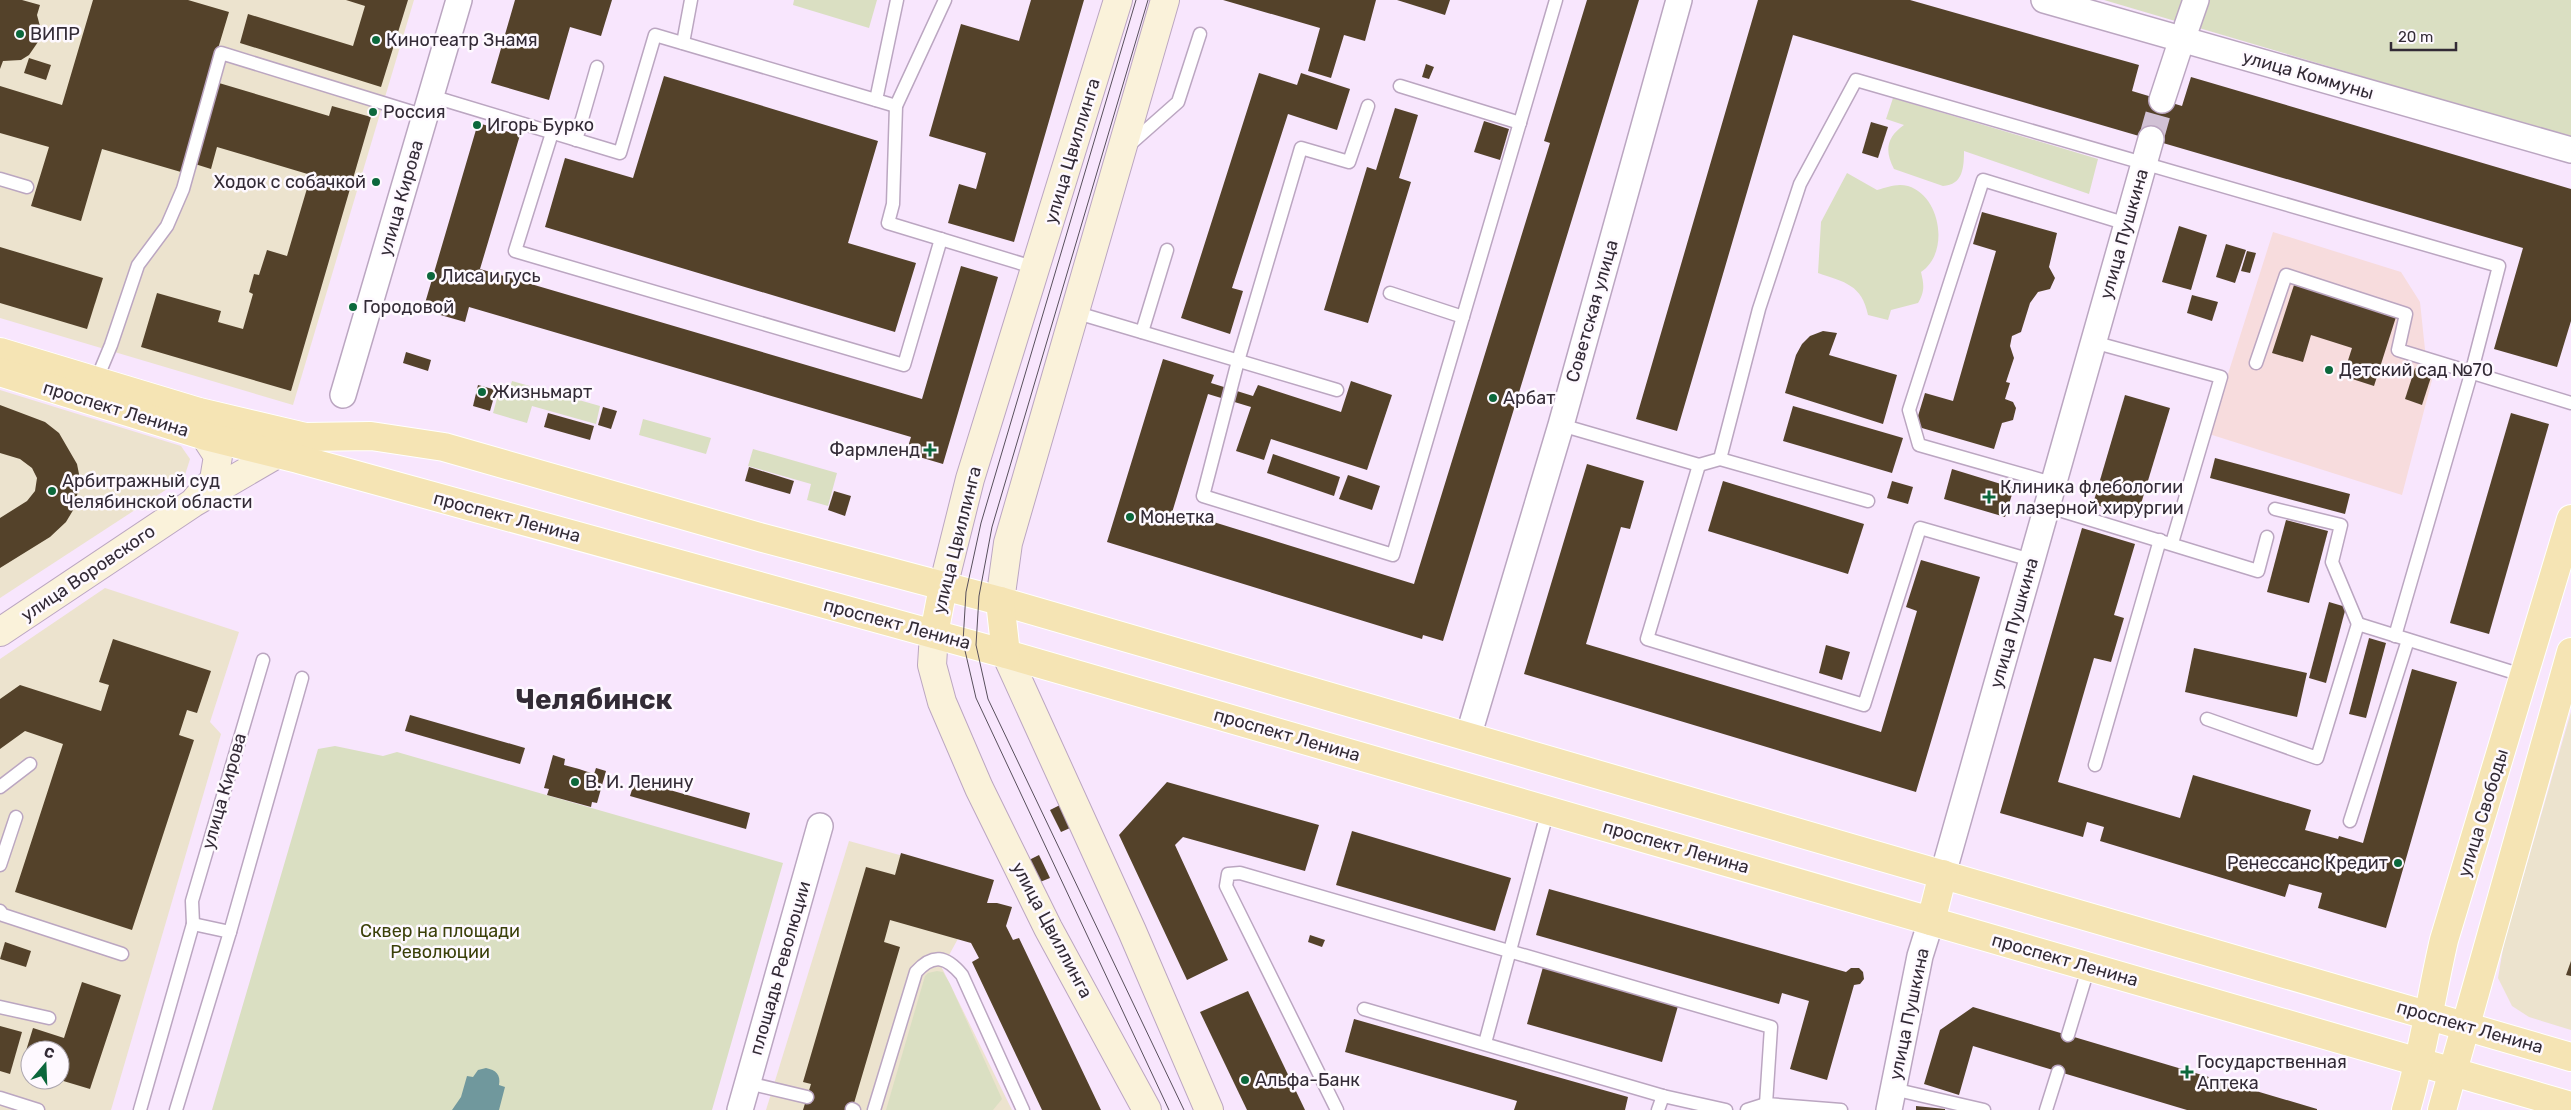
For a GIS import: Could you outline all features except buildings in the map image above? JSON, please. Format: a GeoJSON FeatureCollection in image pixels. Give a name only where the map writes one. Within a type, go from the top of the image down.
{"type":"FeatureCollection","features":[{"type":"Feature","properties":{"kind":"main road","name":"улица Цвиллинга"},"geometry":{"type":"LineString","coordinates":[[1118,0],[960,515],[934,634],[932,665],[942,702],[980,788],[1048,928],[1147,1110]]}},
{"type":"Feature","properties":{"kind":"main road"},"geometry":{"type":"LineString","coordinates":[[1165,0],[1008,543],[1000,601],[1006,654],[1132,932],[1209,1110]]}},
{"type":"Feature","properties":{"kind":"main road","name":"проспект Ленина"},"geometry":{"type":"LineString","coordinates":[[0,352],[200,412],[305,437],[371,436],[444,447],[943,587],[1000,601],[2571,1057]]}},
{"type":"Feature","properties":{"kind":"main road","name":"проспект Ленина"},"geometry":{"type":"LineString","coordinates":[[0,372],[205,436],[277,454],[1006,654],[2571,1106]]}},
{"type":"Feature","properties":{"kind":"main road"},"geometry":{"type":"LineString","coordinates":[[193,503],[214,480],[218,456],[205,436]]}},
{"type":"Feature","properties":{"kind":"main road","name":"улица Воровского"},"geometry":{"type":"LineString","coordinates":[[0,632],[193,503],[305,437]]}},
{"type":"Feature","properties":{"kind":"main road","name":"улица Свободы"},"geometry":{"type":"LineString","coordinates":[[2406,1110],[2420,1062],[2444,940],[2571,519]]}},
{"type":"Feature","properties":{"kind":"main road"},"geometry":{"type":"LineString","coordinates":[[2442,1110],[2570,657]]}},
{"type":"Feature","properties":{"kind":"main road","name":"улица Пушкина"},"geometry":{"type":"LineString","coordinates":[[1930,921],[1943,874]]}},
{"type":"Feature","properties":{"kind":"street","name":"улица Кирова"},"geometry":{"type":"LineString","coordinates":[[343,396],[459,0]]}},
{"type":"Feature","properties":{"kind":"street","name":"Советская улица"},"geometry":{"type":"LineString","coordinates":[[1468,736],[1561,424],[1678,0]]}},
{"type":"Feature","properties":{"kind":"street","name":"улица Коммуны"},"geometry":{"type":"LineString","coordinates":[[2044,0],[2185,32],[2571,150]]}},
{"type":"Feature","properties":{"kind":"street"},"geometry":{"type":"LineString","coordinates":[[2162,100],[2196,0]]}},
{"type":"Feature","properties":{"kind":"street","name":"улица Пушкина"},"geometry":{"type":"LineString","coordinates":[[1943,874],[2151,139]]}},
{"type":"Feature","properties":{"kind":"street","name":"площадь Революции"},"geometry":{"type":"LineString","coordinates":[[740,1110],[820,826]]}},
{"type":"Feature","properties":{"kind":"street","name":"улица Пушкина"},"geometry":{"type":"LineString","coordinates":[[1891,1099],[1920,956],[1930,921]]}},
{"type":"Feature","properties":{"kind":"lane"},"geometry":{"type":"LineString","coordinates":[[683,43],[691,0]]}},
{"type":"Feature","properties":{"kind":"lane"},"geometry":{"type":"LineString","coordinates":[[876,100],[897,0]]}},
{"type":"Feature","properties":{"kind":"lane"},"geometry":{"type":"LineString","coordinates":[[945,0],[896,106],[893,204],[888,223],[1036,268]]}},
{"type":"Feature","properties":{"kind":"lane"},"geometry":{"type":"LineString","coordinates":[[1368,106],[1349,162],[1301,148],[1238,360],[1204,496],[1393,555],[1556,0]]}},
{"type":"Feature","properties":{"kind":"lane"},"geometry":{"type":"LineString","coordinates":[[1120,154],[1178,102],[1200,34]]}},
{"type":"Feature","properties":{"kind":"lane"},"geometry":{"type":"LineString","coordinates":[[96,381],[111,345],[138,265],[168,226],[183,189],[221,53],[428,106],[552,133],[620,153],[655,35],[896,106]]}},
{"type":"Feature","properties":{"kind":"lane"},"geometry":{"type":"LineString","coordinates":[[576,140],[597,67]]}},
{"type":"Feature","properties":{"kind":"lane"},"geometry":{"type":"LineString","coordinates":[[1720,459],[1759,309],[1800,184],[1856,80],[2499,266],[2471,374],[2395,636]]}},
{"type":"Feature","properties":{"kind":"lane"},"geometry":{"type":"LineString","coordinates":[[1400,86],[1520,123]]}},
{"type":"Feature","properties":{"kind":"lane"},"geometry":{"type":"LineString","coordinates":[[552,133],[515,251],[904,365],[941,239]]}},
{"type":"Feature","properties":{"kind":"lane"},"geometry":{"type":"LineString","coordinates":[[0,179],[27,186]]}},
{"type":"Feature","properties":{"kind":"lane"},"geometry":{"type":"LineString","coordinates":[[2127,224],[1983,180],[1908,410],[1919,445],[2166,542],[2258,571],[2267,537]]}},
{"type":"Feature","properties":{"kind":"lane"},"geometry":{"type":"LineString","coordinates":[[1142,332],[1167,250]]}},
{"type":"Feature","properties":{"kind":"lane"},"geometry":{"type":"LineString","coordinates":[[2256,363],[2286,275],[2406,314],[2398,350],[2471,374],[2571,403]]}},
{"type":"Feature","properties":{"kind":"lane"},"geometry":{"type":"LineString","coordinates":[[1390,293],[1463,317]]}},
{"type":"Feature","properties":{"kind":"lane"},"geometry":{"type":"LineString","coordinates":[[1074,312],[1337,390]]}},
{"type":"Feature","properties":{"kind":"lane"},"geometry":{"type":"LineString","coordinates":[[2093,342],[2221,377],[2095,765]]}},
{"type":"Feature","properties":{"kind":"lane"},"geometry":{"type":"LineString","coordinates":[[1561,424],[1699,465],[1720,459],[1868,501]]}},
{"type":"Feature","properties":{"kind":"lane"},"geometry":{"type":"LineString","coordinates":[[1699,465],[1647,639],[1864,705],[1920,528],[2031,560]]}},
{"type":"Feature","properties":{"kind":"lane"},"geometry":{"type":"LineString","coordinates":[[2207,719],[2317,758],[2358,624],[2332,562],[2341,525],[2275,509]]}},
{"type":"Feature","properties":{"kind":"lane"},"geometry":{"type":"LineString","coordinates":[[2358,624],[2524,676]]}},
{"type":"Feature","properties":{"kind":"lane"},"geometry":{"type":"LineString","coordinates":[[2350,821],[2408,640]]}},
{"type":"Feature","properties":{"kind":"lane","name":"улица Кирова"},"geometry":{"type":"LineString","coordinates":[[140,1110],[193,924],[192,900],[263,660]]}},
{"type":"Feature","properties":{"kind":"lane"},"geometry":{"type":"LineString","coordinates":[[176,1110],[230,932],[302,678]]}},
{"type":"Feature","properties":{"kind":"lane"},"geometry":{"type":"LineString","coordinates":[[0,787],[30,764]]}},
{"type":"Feature","properties":{"kind":"lane"},"geometry":{"type":"LineString","coordinates":[[1485,1043],[1548,810]]}},
{"type":"Feature","properties":{"kind":"lane"},"geometry":{"type":"LineString","coordinates":[[0,865],[16,817]]}},
{"type":"Feature","properties":{"kind":"lane"},"geometry":{"type":"LineString","coordinates":[[1337,1110],[1226,886],[1228,874],[1240,873],[1771,1027],[1765,1107]]}},
{"type":"Feature","properties":{"kind":"lane"},"geometry":{"type":"LineString","coordinates":[[0,911],[3,915],[122,954]]}},
{"type":"Feature","properties":{"kind":"lane"},"geometry":{"type":"LineString","coordinates":[[193,924],[230,932]]}},
{"type":"Feature","properties":{"kind":"lane"},"geometry":{"type":"LineString","coordinates":[[874,1110],[916,972],[926,961],[939,959],[952,963],[962,975],[1023,1110]]}},
{"type":"Feature","properties":{"kind":"lane"},"geometry":{"type":"LineString","coordinates":[[2068,1036],[2089,966]]}},
{"type":"Feature","properties":{"kind":"lane"},"geometry":{"type":"LineString","coordinates":[[0,1007],[49,1018]]}},
{"type":"Feature","properties":{"kind":"lane"},"geometry":{"type":"LineString","coordinates":[[1364,1009],[1663,1096],[1726,1110]]}},
{"type":"Feature","properties":{"kind":"lane"},"geometry":{"type":"LineString","coordinates":[[2046,1110],[2058,1072]]}},
{"type":"Feature","properties":{"kind":"lane"},"geometry":{"type":"LineString","coordinates":[[748,1084],[807,1097]]}},
{"type":"Feature","properties":{"kind":"lane"},"geometry":{"type":"LineString","coordinates":[[1658,1110],[1663,1096]]}},
{"type":"Feature","properties":{"kind":"lane"},"geometry":{"type":"LineString","coordinates":[[0,1098],[38,1110]]}},
{"type":"Feature","properties":{"kind":"lane"},"geometry":{"type":"LineString","coordinates":[[1891,1099],[1984,1110]]}},
{"type":"Feature","properties":{"kind":"lane"},"geometry":{"type":"LineString","coordinates":[[1746,1110],[1765,1107],[1841,1110]]}},
{"type":"Feature","properties":{"kind":"shaded area"},"geometry":{"type":"Polygon","coordinates":[[[0,0],[414,0],[293,405],[0,318],[0,0]]]}},
{"type":"Feature","properties":{"kind":"shaded area","name":"Детский сад №70"},"geometry":{"type":"Polygon","coordinates":[[[2273,232],[2401,272],[2420,302],[2426,359],[2432,380],[2402,495],[2209,434],[2273,232]]]}},
{"type":"Feature","properties":{"kind":"shaded area"},"geometry":{"type":"Polygon","coordinates":[[[0,390],[181,446],[190,459],[184,478],[0,598],[0,390]]]}},
{"type":"Feature","properties":{"kind":"shaded area"},"geometry":{"type":"Polygon","coordinates":[[[105,588],[239,632],[210,722],[221,734],[111,1110],[0,1110],[0,659],[105,588]]]}},
{"type":"Feature","properties":{"kind":"shaded area"},"geometry":{"type":"Polygon","coordinates":[[[2571,712],[2571,1030],[2529,1017],[2512,1006],[2498,978],[2504,943],[2571,712]]]}},
{"type":"Feature","properties":{"kind":"shaded area"},"geometry":{"type":"Polygon","coordinates":[[[849,841],[990,880],[942,968],[1012,1110],[766,1110],[849,841]]]}},
{"type":"Feature","properties":{"kind":"shaded area"},"geometry":{"type":"Polygon","coordinates":[[[486,1068],[493,1070],[497,1074],[499,1085],[505,1087],[499,1110],[452,1110],[461,1097],[467,1076],[473,1077],[478,1070],[486,1068]]]}},
{"type":"Feature","properties":{"kind":"green space"},"geometry":{"type":"Polygon","coordinates":[[[794,0],[877,0],[869,28],[793,5],[794,0]]]}},
{"type":"Feature","properties":{"kind":"green space"},"geometry":{"type":"Polygon","coordinates":[[[2104,0],[2571,0],[2571,138],[2104,0]]]}},
{"type":"Feature","properties":{"kind":"green space"},"geometry":{"type":"Polygon","coordinates":[[[1893,98],[2098,159],[2089,194],[1964,151],[1964,163],[1961,174],[1950,185],[1943,186],[1894,169],[1889,156],[1889,144],[1894,134],[1904,125],[1886,119],[1893,98]]]}},
{"type":"Feature","properties":{"kind":"green space"},"geometry":{"type":"Polygon","coordinates":[[[1847,173],[1877,190],[1904,185],[1919,192],[1928,201],[1938,226],[1936,252],[1930,263],[1921,272],[1923,288],[1918,303],[1891,310],[1888,320],[1868,315],[1861,297],[1851,286],[1818,273],[1821,222],[1847,173]]]}},
{"type":"Feature","properties":{"kind":"green space"},"geometry":{"type":"Polygon","coordinates":[[[512,381],[600,406],[596,424],[532,406],[527,423],[493,413],[499,391],[508,393],[512,381]]]}},
{"type":"Feature","properties":{"kind":"green space"},"geometry":{"type":"Polygon","coordinates":[[[643,419],[711,438],[706,454],[639,435],[643,419]]]}},
{"type":"Feature","properties":{"kind":"green space"},"geometry":{"type":"Polygon","coordinates":[[[753,449],[837,473],[828,506],[807,500],[811,484],[748,466],[753,449]]]}},
{"type":"Feature","properties":{"kind":"green space","name":"Сквер на площади Революции"},"geometry":{"type":"Polygon","coordinates":[[[335,746],[383,756],[397,752],[783,863],[712,1110],[212,1110],[318,749],[335,746]]]}},
{"type":"Feature","properties":{"kind":"green space"},"geometry":{"type":"Polygon","coordinates":[[[943,972],[950,984],[1002,1099],[993,1110],[886,1110],[925,976],[928,973],[943,972]]]}},
{"type":"Feature","properties":{"kind":"tunnel"},"geometry":{"type":"LineString","coordinates":[[2151,139],[2162,100]]}},
{"type":"Feature","properties":{"kind":"tram line"},"geometry":{"type":"LineString","coordinates":[[1136,0],[981,523],[966,592],[963,642],[976,698],[1169,1110]]}},
{"type":"Feature","properties":{"kind":"tram line"},"geometry":{"type":"LineString","coordinates":[[1148,0],[992,527],[979,596],[976,645],[988,699],[1184,1110]]}},
{"type":"Feature","properties":{"kind":"place","name":"ВИПР"},"geometry":{"type":"Point","coordinates":[20,34]}},
{"type":"Feature","properties":{"kind":"place","name":"Кинотеатр Знамя"},"geometry":{"type":"Point","coordinates":[376,40]}},
{"type":"Feature","properties":{"kind":"place","name":"Россия"},"geometry":{"type":"Point","coordinates":[373,112]}},
{"type":"Feature","properties":{"kind":"place","name":"Игорь Бурко"},"geometry":{"type":"Point","coordinates":[477,125]}},
{"type":"Feature","properties":{"kind":"place","name":"Ходок с собачкой"},"geometry":{"type":"Point","coordinates":[376,182]}},
{"type":"Feature","properties":{"kind":"place","name":"Лиса и гусь"},"geometry":{"type":"Point","coordinates":[431,276]}},
{"type":"Feature","properties":{"kind":"place","name":"Городовой"},"geometry":{"type":"Point","coordinates":[353,307]}},
{"type":"Feature","properties":{"kind":"place","name":"Детский сад №70"},"geometry":{"type":"Point","coordinates":[2329,370]}},
{"type":"Feature","properties":{"kind":"place","name":"Жизньмарт"},"geometry":{"type":"Point","coordinates":[482,392]}},
{"type":"Feature","properties":{"kind":"place","name":"Арбат"},"geometry":{"type":"Point","coordinates":[1493,398]}},
{"type":"Feature","properties":{"kind":"place","name":"Фармленд"},"geometry":{"type":"Point","coordinates":[930,450]}},
{"type":"Feature","properties":{"kind":"place","name":"Арбитражный суд Челябинской области"},"geometry":{"type":"Point","coordinates":[52,491]}},
{"type":"Feature","properties":{"kind":"place","name":"Клиника флебологии и лазерной хирургии"},"geometry":{"type":"Point","coordinates":[1989,497]}},
{"type":"Feature","properties":{"kind":"place","name":"Монетка"},"geometry":{"type":"Point","coordinates":[1130,517]}},
{"type":"Feature","properties":{"kind":"place","name":"В. И. Ленину"},"geometry":{"type":"Point","coordinates":[575,782]}},
{"type":"Feature","properties":{"kind":"place","name":"Ренессанс Кредит"},"geometry":{"type":"Point","coordinates":[2398,863]}},
{"type":"Feature","properties":{"kind":"place","name":"Государственная Аптека"},"geometry":{"type":"Point","coordinates":[2187,1072]}},
{"type":"Feature","properties":{"kind":"place","name":"Альфа-Банк"},"geometry":{"type":"Point","coordinates":[1245,1080]}},
{"type":"Feature","properties":{"kind":"district","name":"Челябинск"},"geometry":{"type":"Point","coordinates":[594,699]}}]}
